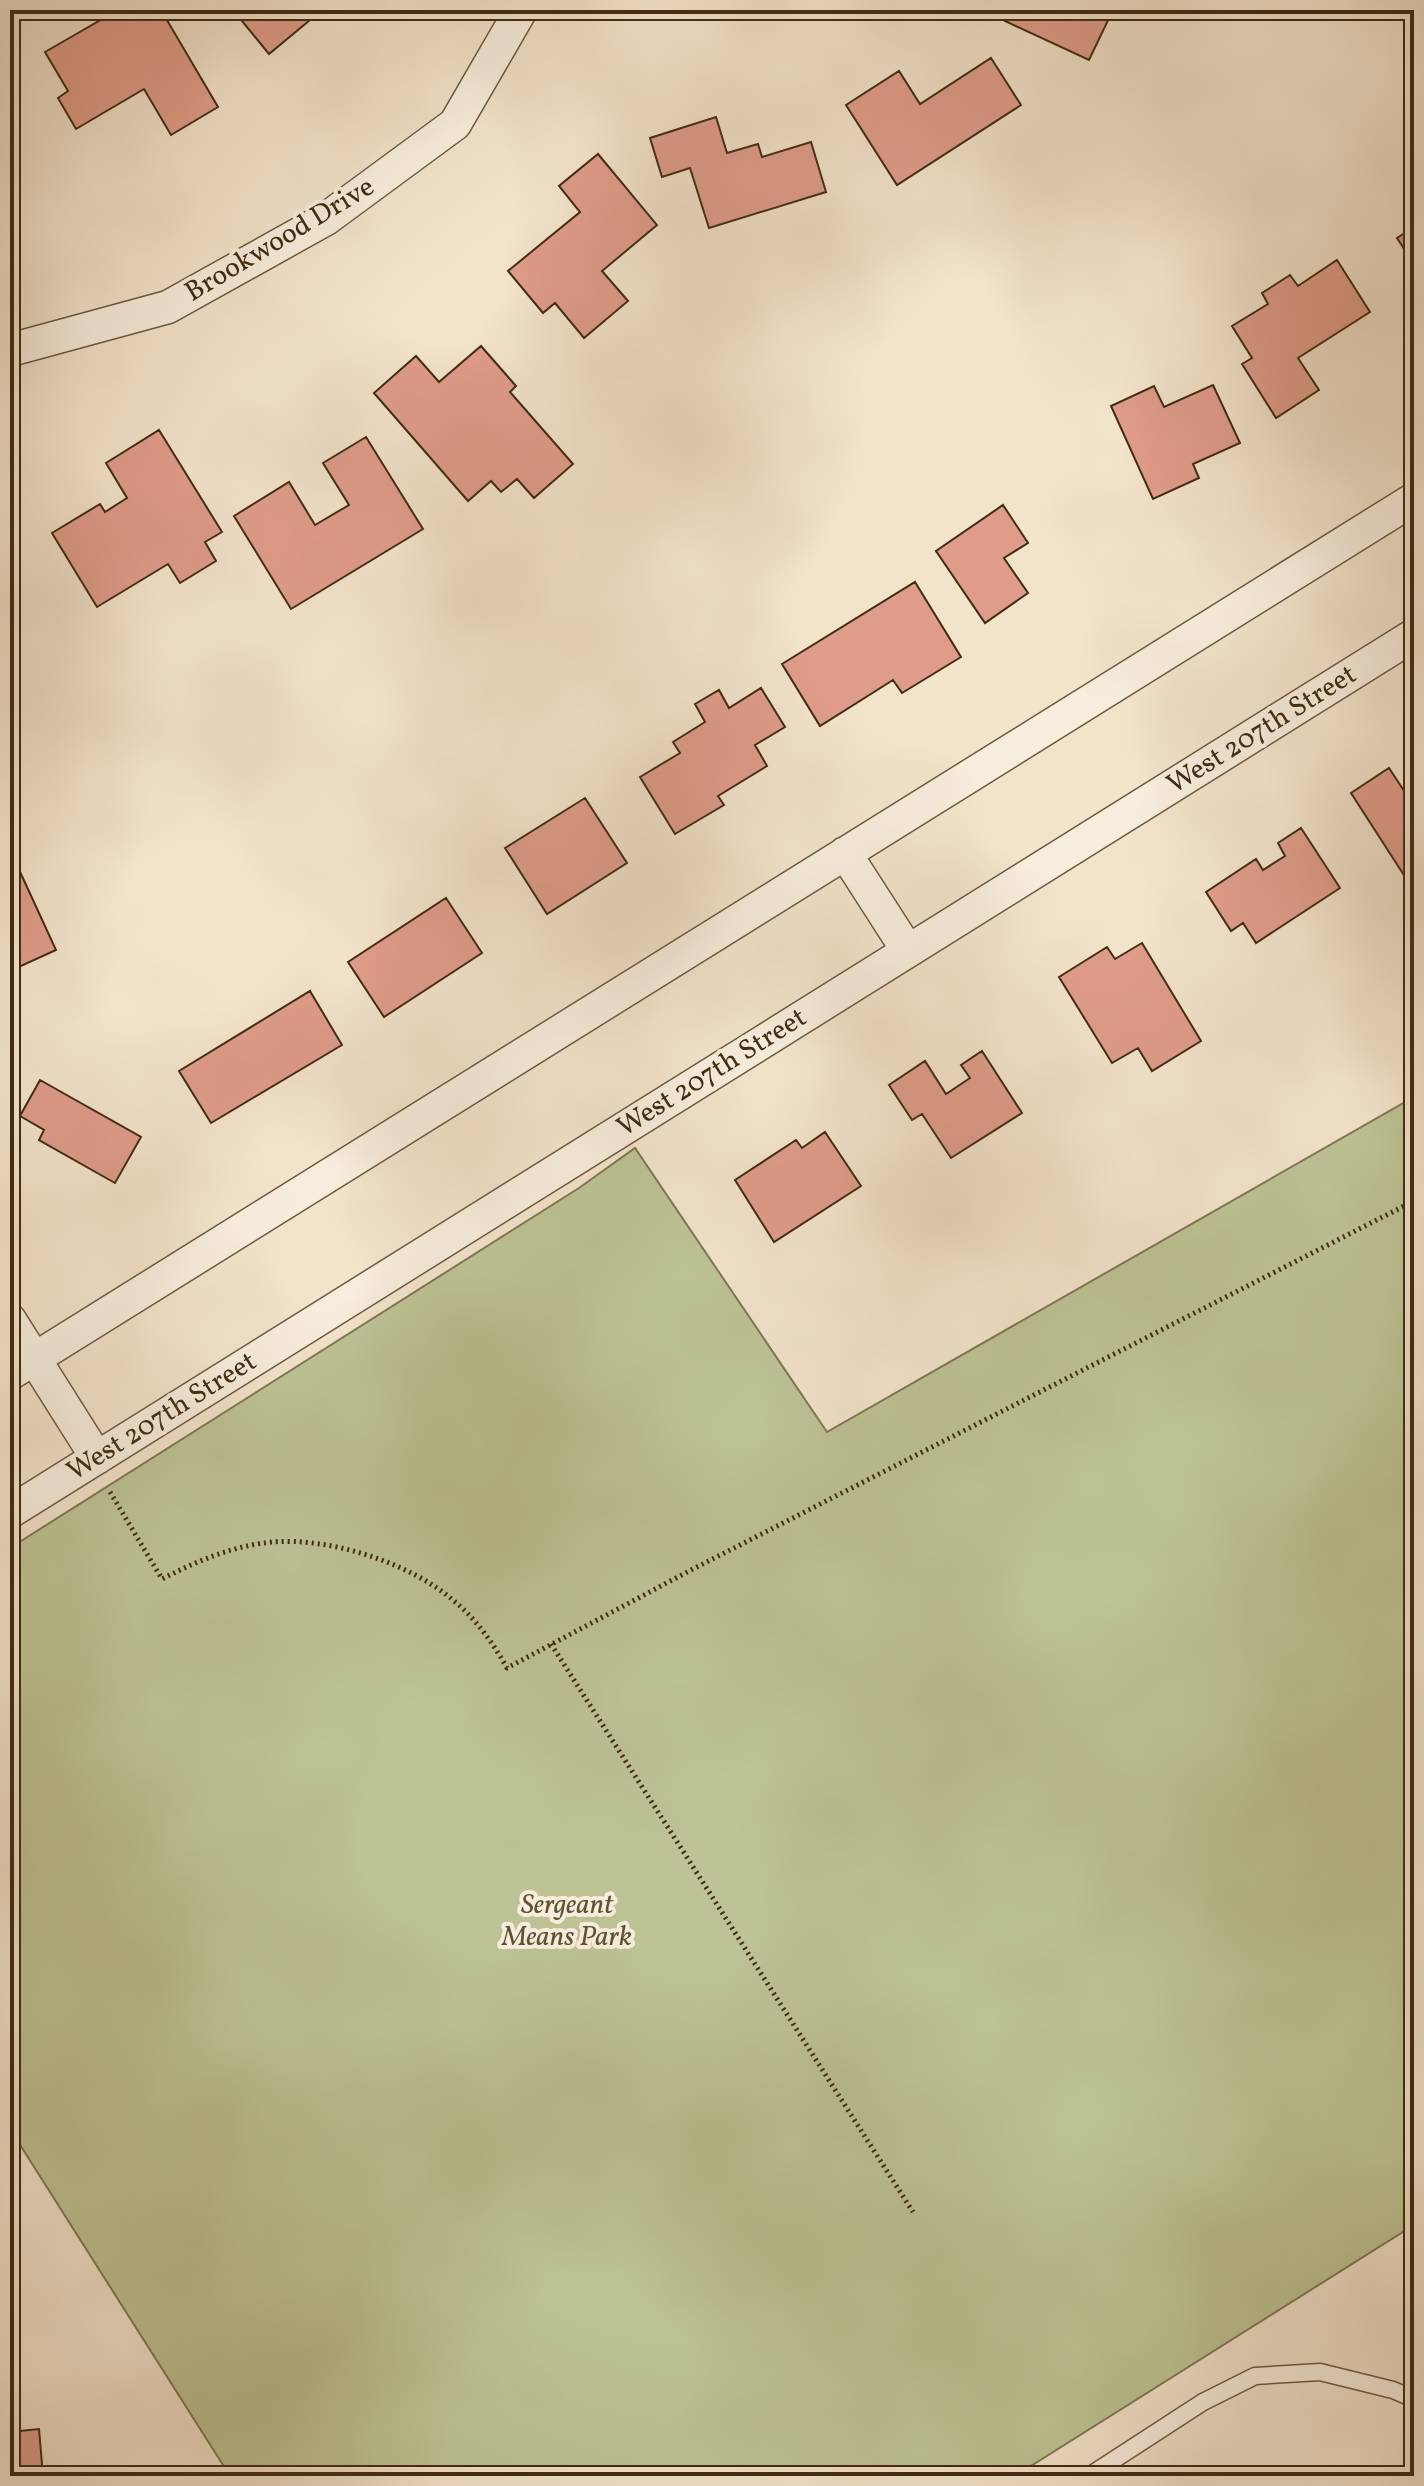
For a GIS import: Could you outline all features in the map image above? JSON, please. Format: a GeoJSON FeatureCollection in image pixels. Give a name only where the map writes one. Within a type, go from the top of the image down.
{"type":"FeatureCollection","features":[{"type":"Feature","properties":{"kind":"street","name":"Brookwood Drive"},"geometry":{"type":"LineString","coordinates":[[10,350],[168,307],[326,219],[455,124],[521,10]]}},
{"type":"Feature","properties":{"kind":"street"},"geometry":{"type":"LineString","coordinates":[[22,1366],[1414,499]]}},
{"type":"Feature","properties":{"kind":"street","name":"West 207th Street"},"geometry":{"type":"LineString","coordinates":[[10,1512],[1414,635]]}},
{"type":"Feature","properties":{"kind":"street"},"geometry":{"type":"LineString","coordinates":[[845,853],[908,951]]}},
{"type":"Feature","properties":{"kind":"street"},"geometry":{"type":"LineString","coordinates":[[10,1320],[22,1366],[97,1458]]}},
{"type":"Feature","properties":{"kind":"lane"},"geometry":{"type":"LineString","coordinates":[[1089,2476],[1203,2402],[1255,2376],[1320,2372],[1393,2390],[1414,2399]]}},
{"type":"Feature","properties":{"kind":"path"},"geometry":{"type":"LineString","coordinates":[[97,1458],[102,1479],[162,1579],[200,1560],[236,1548],[274,1542],[317,1544],[388,1563],[421,1578],[452,1598],[470,1615],[507,1668],[691,1570],[1414,1201]]}},
{"type":"Feature","properties":{"kind":"path"},"geometry":{"type":"LineString","coordinates":[[551,1644],[913,2212]]}},
{"type":"Feature","properties":{"kind":"green space","name":"Sergeant Means Park"},"geometry":{"type":"Polygon","coordinates":[[[1414,1097],[1414,2225],[1015,2476],[230,2476],[10,2129],[10,1548],[579,1188],[635,1148],[827,1432],[1414,1097]]]}},
{"type":"Feature","properties":{"kind":"building"},"geometry":{"type":"Polygon","coordinates":[[[118,10],[161,10],[218,107],[171,135],[144,89],[76,129],[58,98],[68,91],[45,52],[118,10]]]}},
{"type":"Feature","properties":{"kind":"building"},"geometry":{"type":"Polygon","coordinates":[[[233,10],[322,10],[269,54],[233,10]]]}},
{"type":"Feature","properties":{"kind":"building"},"geometry":{"type":"Polygon","coordinates":[[[1010,10],[1113,10],[1089,60],[1005,21],[1010,10]]]}},
{"type":"Feature","properties":{"kind":"building"},"geometry":{"type":"Polygon","coordinates":[[[991,58],[1021,105],[897,185],[846,105],[899,71],[920,104],[991,58]]]}},
{"type":"Feature","properties":{"kind":"building"},"geometry":{"type":"Polygon","coordinates":[[[716,117],[727,153],[758,144],[762,157],[811,142],[826,192],[709,228],[690,168],[662,177],[650,138],[716,117]]]}},
{"type":"Feature","properties":{"kind":"building"},"geometry":{"type":"Polygon","coordinates":[[[598,154],[657,225],[602,271],[628,301],[584,338],[555,303],[543,313],[508,271],[580,212],[559,186],[598,154]]]}},
{"type":"Feature","properties":{"kind":"building"},"geometry":{"type":"Polygon","coordinates":[[[1414,227],[1414,264],[1397,238],[1414,227]]]}},
{"type":"Feature","properties":{"kind":"building"},"geometry":{"type":"Polygon","coordinates":[[[1337,260],[1370,312],[1298,358],[1319,390],[1276,418],[1242,364],[1252,358],[1232,326],[1268,304],[1262,293],[1290,275],[1298,286],[1337,260]]]}},
{"type":"Feature","properties":{"kind":"building"},"geometry":{"type":"Polygon","coordinates":[[[481,346],[516,386],[510,392],[573,464],[534,498],[517,479],[501,492],[491,481],[468,501],[374,393],[416,356],[439,382],[481,346]]]}},
{"type":"Feature","properties":{"kind":"building"},"geometry":{"type":"Polygon","coordinates":[[[1213,385],[1240,443],[1193,464],[1199,478],[1153,499],[1111,406],[1154,386],[1164,407],[1213,385]]]}},
{"type":"Feature","properties":{"kind":"building"},"geometry":{"type":"Polygon","coordinates":[[[159,430],[222,532],[205,542],[216,561],[180,583],[168,564],[97,607],[52,533],[100,504],[105,512],[127,498],[106,463],[159,430]]]}},
{"type":"Feature","properties":{"kind":"building"},"geometry":{"type":"Polygon","coordinates":[[[366,437],[423,529],[291,609],[234,516],[289,482],[315,525],[349,505],[323,463],[366,437]]]}},
{"type":"Feature","properties":{"kind":"building"},"geometry":{"type":"Polygon","coordinates":[[[1003,505],[1028,543],[1004,558],[1028,593],[985,623],[936,551],[1003,505]]]}},
{"type":"Feature","properties":{"kind":"building"},"geometry":{"type":"Polygon","coordinates":[[[10,531],[20,561],[10,564],[10,531]]]}},
{"type":"Feature","properties":{"kind":"building"},"geometry":{"type":"Polygon","coordinates":[[[915,582],[961,657],[902,693],[893,680],[820,726],[782,664],[915,582]]]}},
{"type":"Feature","properties":{"kind":"building"},"geometry":{"type":"Polygon","coordinates":[[[761,688],[785,727],[755,745],[767,766],[718,796],[724,805],[675,834],[640,777],[680,753],[673,742],[705,722],[695,704],[719,690],[729,708],[761,688]]]}},
{"type":"Feature","properties":{"kind":"building"},"geometry":{"type":"Polygon","coordinates":[[[1389,768],[1414,806],[1414,879],[1409,883],[1351,793],[1389,768]]]}},
{"type":"Feature","properties":{"kind":"building"},"geometry":{"type":"Polygon","coordinates":[[[585,798],[627,863],[547,914],[505,848],[585,798]]]}},
{"type":"Feature","properties":{"kind":"building"},"geometry":{"type":"Polygon","coordinates":[[[1301,828],[1340,888],[1256,943],[1243,923],[1231,931],[1206,892],[1256,859],[1263,870],[1285,856],[1278,843],[1301,828]]]}},
{"type":"Feature","properties":{"kind":"building"},"geometry":{"type":"Polygon","coordinates":[[[10,850],[56,950],[10,971],[10,850]]]}},
{"type":"Feature","properties":{"kind":"building"},"geometry":{"type":"Polygon","coordinates":[[[446,898],[482,953],[384,1017],[348,962],[446,898]]]}},
{"type":"Feature","properties":{"kind":"building"},"geometry":{"type":"Polygon","coordinates":[[[1142,943],[1201,1041],[1152,1071],[1138,1048],[1112,1063],[1059,977],[1107,947],[1115,959],[1142,943]]]}},
{"type":"Feature","properties":{"kind":"building"},"geometry":{"type":"Polygon","coordinates":[[[310,991],[342,1045],[211,1123],[179,1071],[310,991]]]}},
{"type":"Feature","properties":{"kind":"building"},"geometry":{"type":"Polygon","coordinates":[[[982,1051],[1022,1113],[951,1158],[922,1114],[912,1120],[889,1085],[925,1061],[946,1094],[970,1078],[961,1065],[982,1051]]]}},
{"type":"Feature","properties":{"kind":"building"},"geometry":{"type":"Polygon","coordinates":[[[40,1080],[141,1137],[115,1183],[39,1140],[44,1130],[20,1116],[40,1080]]]}},
{"type":"Feature","properties":{"kind":"building"},"geometry":{"type":"Polygon","coordinates":[[[825,1132],[861,1186],[774,1242],[735,1180],[796,1140],[802,1148],[825,1132]]]}},
{"type":"Feature","properties":{"kind":"building"},"geometry":{"type":"Polygon","coordinates":[[[39,2429],[43,2476],[10,2476],[10,2432],[39,2429]]]}}]}
